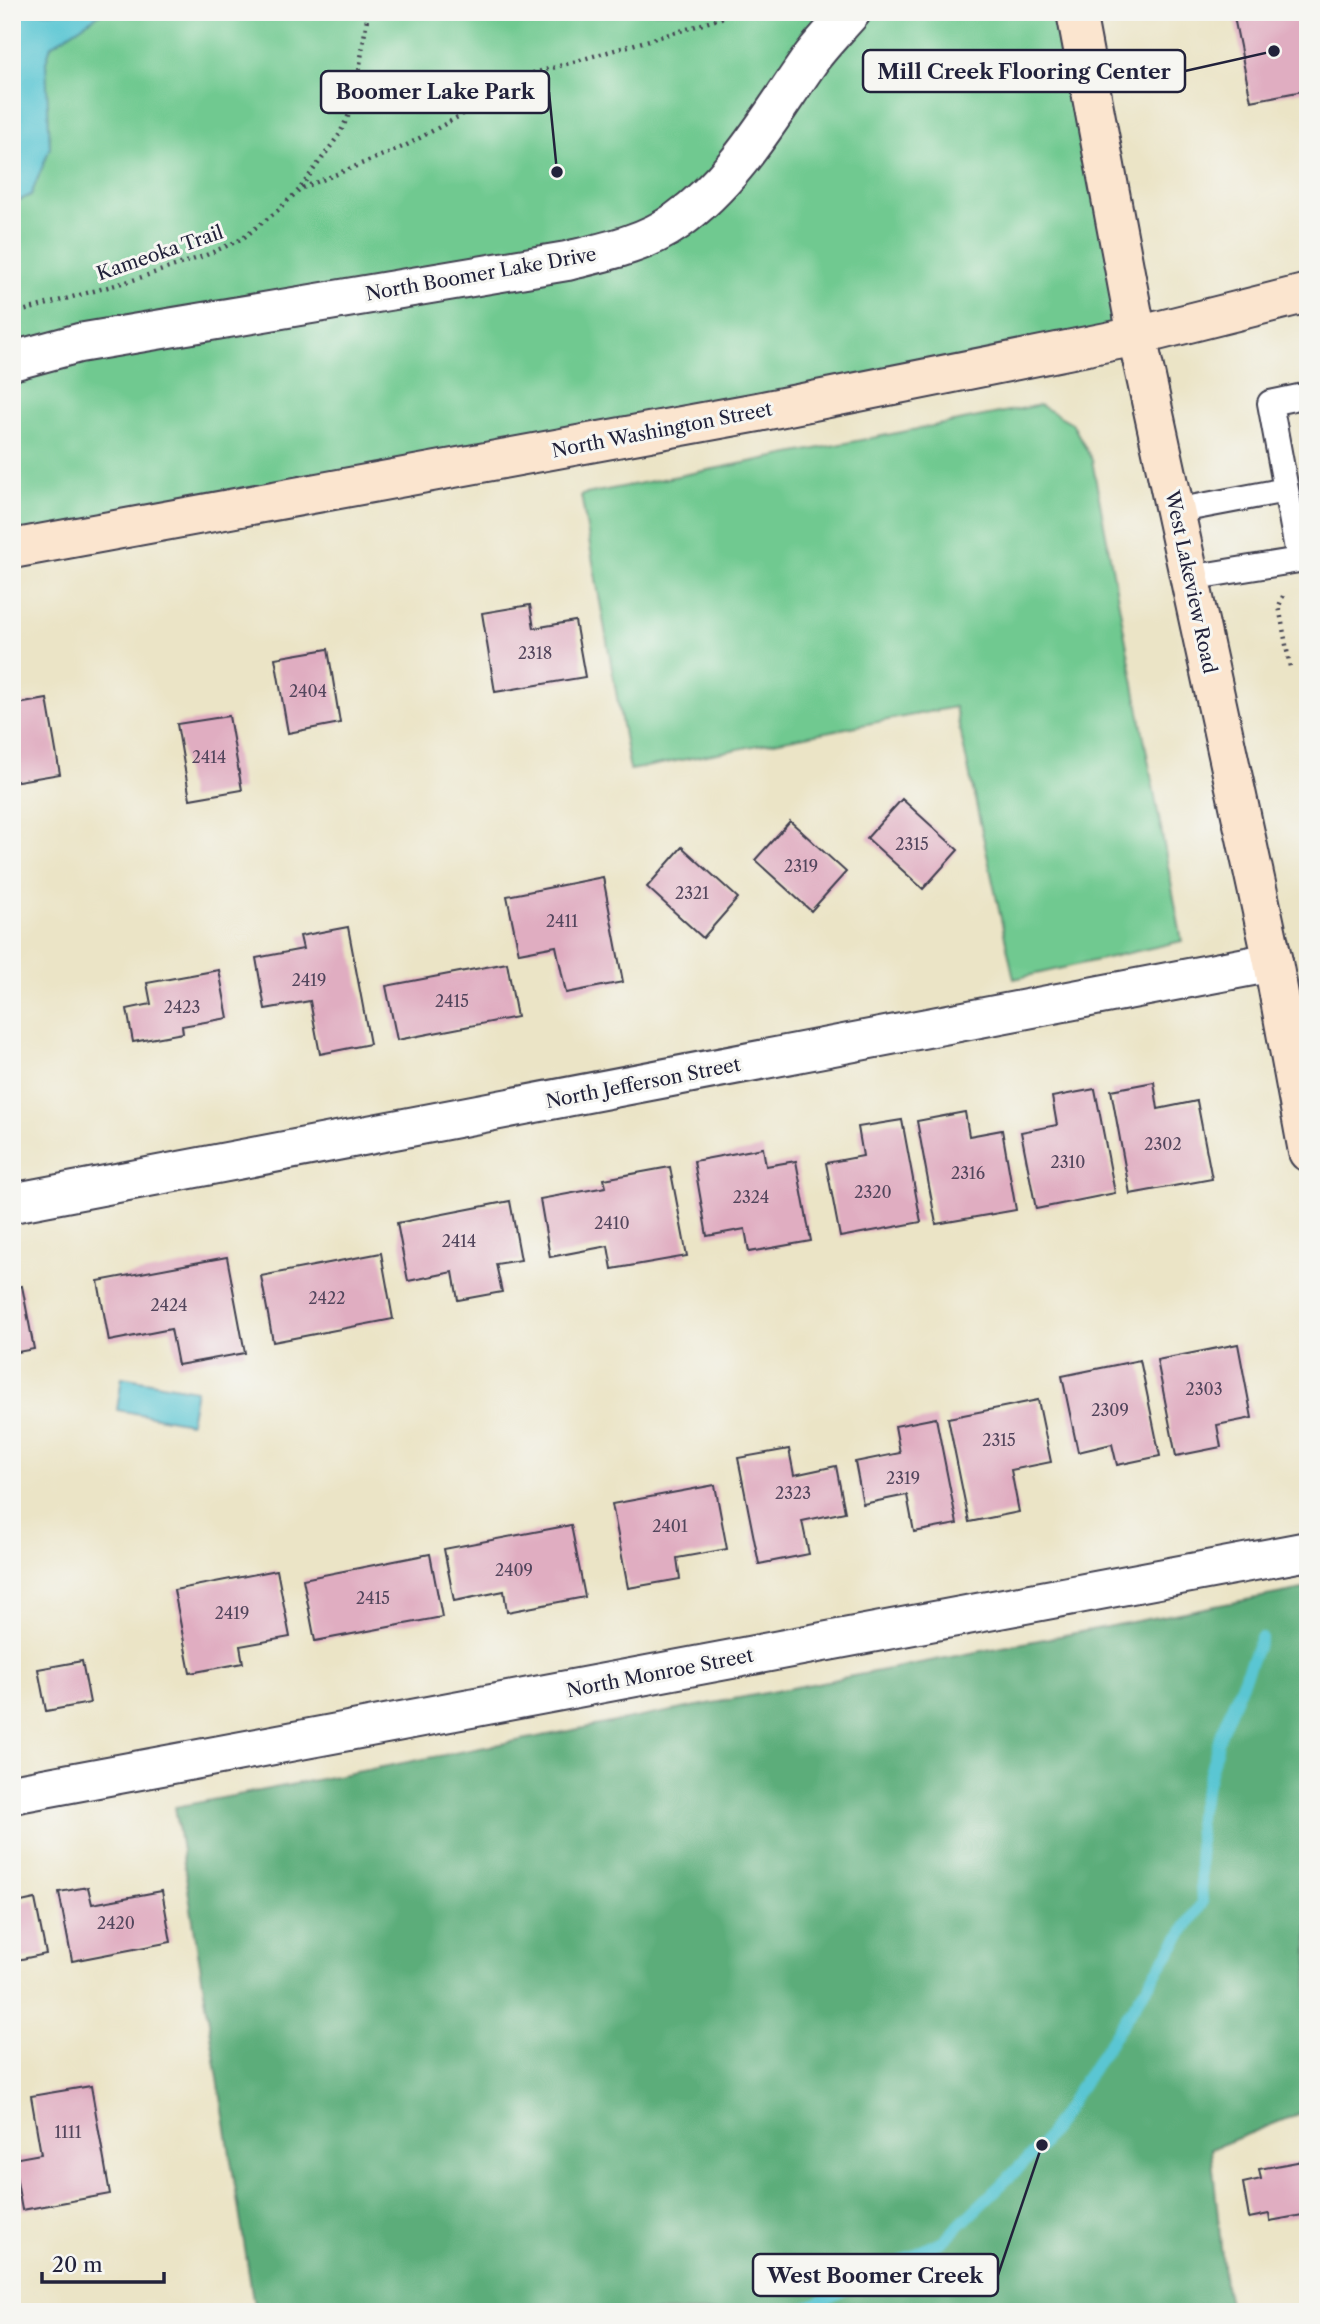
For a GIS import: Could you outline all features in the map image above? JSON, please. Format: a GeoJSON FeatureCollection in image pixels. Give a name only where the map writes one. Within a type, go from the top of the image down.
{"type":"FeatureCollection","features":[{"type":"Feature","properties":{"kind":"main road","name":"West Lakeview Road"},"geometry":{"type":"LineString","coordinates":[[1076,12],[1137,336],[1273,962],[1308,1152]]}},
{"type":"Feature","properties":{"kind":"main road","name":"North Washington Street"},"geometry":{"type":"LineString","coordinates":[[12,549],[482,464],[1137,336],[1308,293]]}},
{"type":"Feature","properties":{"kind":"street","name":"North Boomer Lake Drive"},"geometry":{"type":"LineString","coordinates":[[12,361],[79,343],[567,261],[625,246],[675,222],[714,190],[758,138],[814,54],[851,12]]}},
{"type":"Feature","properties":{"kind":"street","name":"North Jefferson Street"},"geometry":{"type":"LineString","coordinates":[[12,1203],[1273,962]]}},
{"type":"Feature","properties":{"kind":"street","name":"North Monroe Street"},"geometry":{"type":"LineString","coordinates":[[12,1794],[1308,1551]]}},
{"type":"Feature","properties":{"kind":"lane"},"geometry":{"type":"LineString","coordinates":[[1189,578],[1299,560],[1270,402],[1308,396]]}},
{"type":"Feature","properties":{"kind":"lane"},"geometry":{"type":"LineString","coordinates":[[1175,511],[1286,491]]}},
{"type":"Feature","properties":{"kind":"path","name":"Kameoka Trail"},"geometry":{"type":"LineString","coordinates":[[12,314],[134,280],[204,256],[242,239],[277,211],[300,189],[339,135],[354,103],[368,12]]}},
{"type":"Feature","properties":{"kind":"path","name":"Kameoka Trail"},"geometry":{"type":"LineString","coordinates":[[300,189],[405,145],[465,113],[505,80],[687,29],[721,18],[729,12]]}},
{"type":"Feature","properties":{"kind":"path"},"geometry":{"type":"LineString","coordinates":[[1290,667],[1279,606],[1299,560]]}},
{"type":"Feature","properties":{"kind":"green space"},"geometry":{"type":"Polygon","coordinates":[[[12,12],[1071,12],[1133,333],[12,542],[12,12]]]}},
{"type":"Feature","properties":{"kind":"green space"},"geometry":{"type":"Polygon","coordinates":[[[1040,405],[1072,423],[1092,460],[1182,941],[1014,979],[955,707],[630,770],[581,495],[1040,405]]]}},
{"type":"Feature","properties":{"kind":"green space"},"geometry":{"type":"Polygon","coordinates":[[[1308,1588],[1308,2110],[1211,2149],[1225,2285],[1231,2312],[255,2312],[175,1807],[1308,1588]]]}},
{"type":"Feature","properties":{"kind":"water"},"geometry":{"type":"Polygon","coordinates":[[[12,12],[103,12],[51,46],[46,62],[50,148],[31,195],[12,204],[12,12]]]}},
{"type":"Feature","properties":{"kind":"water"},"geometry":{"type":"Polygon","coordinates":[[[122,1377],[196,1390],[190,1423],[117,1410],[122,1377]]]}},
{"type":"Feature","properties":{"kind":"building"},"geometry":{"type":"Polygon","coordinates":[[[1233,12],[1308,12],[1308,90],[1251,101],[1233,12]]]}},
{"type":"Feature","properties":{"kind":"building"},"geometry":{"type":"Polygon","coordinates":[[[530,605],[534,628],[575,621],[585,677],[495,692],[482,613],[530,605]]]}},
{"type":"Feature","properties":{"kind":"building"},"geometry":{"type":"Polygon","coordinates":[[[328,649],[340,723],[288,733],[275,658],[328,649]]]}},
{"type":"Feature","properties":{"kind":"building"},"geometry":{"type":"Polygon","coordinates":[[[47,699],[60,774],[12,782],[12,705],[47,699]]]}},
{"type":"Feature","properties":{"kind":"building"},"geometry":{"type":"Polygon","coordinates":[[[229,716],[242,790],[190,799],[177,724],[229,716]]]}},
{"type":"Feature","properties":{"kind":"building"},"geometry":{"type":"Polygon","coordinates":[[[902,799],[958,850],[923,889],[867,838],[902,799]]]}},
{"type":"Feature","properties":{"kind":"building"},"geometry":{"type":"Polygon","coordinates":[[[790,821],[846,872],[811,911],[755,860],[790,821]]]}},
{"type":"Feature","properties":{"kind":"building"},"geometry":{"type":"Polygon","coordinates":[[[682,847],[738,898],[703,938],[647,887],[682,847]]]}},
{"type":"Feature","properties":{"kind":"building"},"geometry":{"type":"Polygon","coordinates":[[[603,877],[623,982],[566,993],[556,946],[519,953],[507,896],[603,877]]]}},
{"type":"Feature","properties":{"kind":"building"},"geometry":{"type":"Polygon","coordinates":[[[348,927],[370,1044],[320,1054],[310,1001],[265,1009],[256,958],[303,949],[300,936],[348,927]]]}},
{"type":"Feature","properties":{"kind":"building"},"geometry":{"type":"Polygon","coordinates":[[[507,963],[517,1017],[397,1040],[386,986],[507,963]]]}},
{"type":"Feature","properties":{"kind":"building"},"geometry":{"type":"Polygon","coordinates":[[[219,970],[228,1018],[182,1026],[183,1033],[133,1042],[127,1009],[151,1004],[147,983],[219,970]]]}},
{"type":"Feature","properties":{"kind":"building"},"geometry":{"type":"Polygon","coordinates":[[[1154,1082],[1158,1109],[1197,1101],[1212,1179],[1130,1194],[1111,1090],[1154,1082]]]}},
{"type":"Feature","properties":{"kind":"building"},"geometry":{"type":"Polygon","coordinates":[[[1095,1089],[1115,1193],[1036,1209],[1021,1132],[1057,1125],[1052,1097],[1095,1089]]]}},
{"type":"Feature","properties":{"kind":"building"},"geometry":{"type":"Polygon","coordinates":[[[965,1112],[969,1136],[1002,1130],[1016,1210],[936,1224],[917,1121],[965,1112]]]}},
{"type":"Feature","properties":{"kind":"building"},"geometry":{"type":"Polygon","coordinates":[[[902,1120],[921,1222],[840,1237],[826,1163],[863,1156],[858,1127],[902,1120]]]}},
{"type":"Feature","properties":{"kind":"building"},"geometry":{"type":"Polygon","coordinates":[[[763,1148],[766,1166],[796,1161],[811,1241],[749,1252],[745,1229],[707,1236],[694,1161],[763,1148]]]}},
{"type":"Feature","properties":{"kind":"building"},"geometry":{"type":"Polygon","coordinates":[[[670,1167],[687,1256],[612,1269],[608,1246],[550,1257],[540,1199],[606,1187],[604,1179],[670,1167]]]}},
{"type":"Feature","properties":{"kind":"building"},"geometry":{"type":"Polygon","coordinates":[[[510,1201],[521,1260],[496,1264],[502,1292],[458,1300],[453,1272],[408,1281],[397,1223],[510,1201]]]}},
{"type":"Feature","properties":{"kind":"building"},"geometry":{"type":"Polygon","coordinates":[[[381,1253],[393,1319],[273,1342],[261,1276],[381,1253]]]}},
{"type":"Feature","properties":{"kind":"building"},"geometry":{"type":"Polygon","coordinates":[[[227,1257],[245,1353],[178,1365],[171,1329],[109,1341],[98,1281],[227,1257]]]}},
{"type":"Feature","properties":{"kind":"building"},"geometry":{"type":"Polygon","coordinates":[[[22,1286],[34,1349],[12,1353],[12,1288],[22,1286]]]}},
{"type":"Feature","properties":{"kind":"building"},"geometry":{"type":"Polygon","coordinates":[[[1238,1344],[1252,1418],[1217,1425],[1221,1447],[1176,1456],[1157,1360],[1238,1344]]]}},
{"type":"Feature","properties":{"kind":"building"},"geometry":{"type":"Polygon","coordinates":[[[1140,1360],[1160,1456],[1117,1465],[1112,1444],[1078,1452],[1062,1376],[1140,1360]]]}},
{"type":"Feature","properties":{"kind":"building"},"geometry":{"type":"Polygon","coordinates":[[[1038,1400],[1051,1462],[1011,1470],[1019,1512],[969,1522],[948,1418],[1038,1400]]]}},
{"type":"Feature","properties":{"kind":"building"},"geometry":{"type":"Polygon","coordinates":[[[936,1418],[957,1524],[914,1532],[907,1495],[863,1504],[855,1462],[900,1453],[895,1426],[936,1418]]]}},
{"type":"Feature","properties":{"kind":"building"},"geometry":{"type":"Polygon","coordinates":[[[789,1449],[794,1475],[836,1466],[845,1512],[802,1521],[809,1554],[759,1564],[738,1458],[789,1449]]]}},
{"type":"Feature","properties":{"kind":"building"},"geometry":{"type":"Polygon","coordinates":[[[715,1485],[727,1549],[677,1558],[680,1579],[628,1588],[612,1504],[715,1485]]]}},
{"type":"Feature","properties":{"kind":"building"},"geometry":{"type":"Polygon","coordinates":[[[571,1525],[585,1597],[507,1612],[504,1591],[454,1601],[444,1549],[571,1525]]]}},
{"type":"Feature","properties":{"kind":"building"},"geometry":{"type":"Polygon","coordinates":[[[430,1554],[442,1617],[315,1641],[303,1579],[430,1554]]]}},
{"type":"Feature","properties":{"kind":"building"},"geometry":{"type":"Polygon","coordinates":[[[277,1570],[290,1637],[240,1646],[243,1663],[190,1673],[174,1590],[277,1570]]]}},
{"type":"Feature","properties":{"kind":"building"},"geometry":{"type":"Polygon","coordinates":[[[82,1661],[90,1703],[46,1711],[38,1669],[82,1661]]]}},
{"type":"Feature","properties":{"kind":"building"},"geometry":{"type":"Polygon","coordinates":[[[88,1887],[92,1904],[162,1891],[171,1942],[72,1961],[59,1892],[88,1887]]]}},
{"type":"Feature","properties":{"kind":"building"},"geometry":{"type":"Polygon","coordinates":[[[35,1899],[46,1954],[12,1961],[12,1904],[35,1899]]]}},
{"type":"Feature","properties":{"kind":"building"},"geometry":{"type":"Polygon","coordinates":[[[91,2086],[110,2194],[22,2210],[13,2159],[41,2154],[31,2096],[91,2086]]]}},
{"type":"Feature","properties":{"kind":"building"},"geometry":{"type":"Polygon","coordinates":[[[1308,2160],[1308,2214],[1270,2221],[1269,2214],[1249,2218],[1243,2183],[1261,2179],[1259,2169],[1308,2160]]]}},
{"type":"Feature","properties":{"kind":"waterway"},"geometry":{"type":"LineString","coordinates":[[799,2312],[943,2241],[1042,2145],[1202,1903],[1198,1816],[1221,1733],[1261,1638]]}},
{"type":"Feature","properties":{"kind":"place","name":"Mill Creek Flooring Center"},"geometry":{"type":"Point","coordinates":[1274,51]}},
{"type":"Feature","properties":{"kind":"place","name":"Boomer Lake Park"},"geometry":{"type":"Point","coordinates":[557,172]}},
{"type":"Feature","properties":{"kind":"place","name":"West Boomer Creek"},"geometry":{"type":"Point","coordinates":[1042,2145]}}]}
